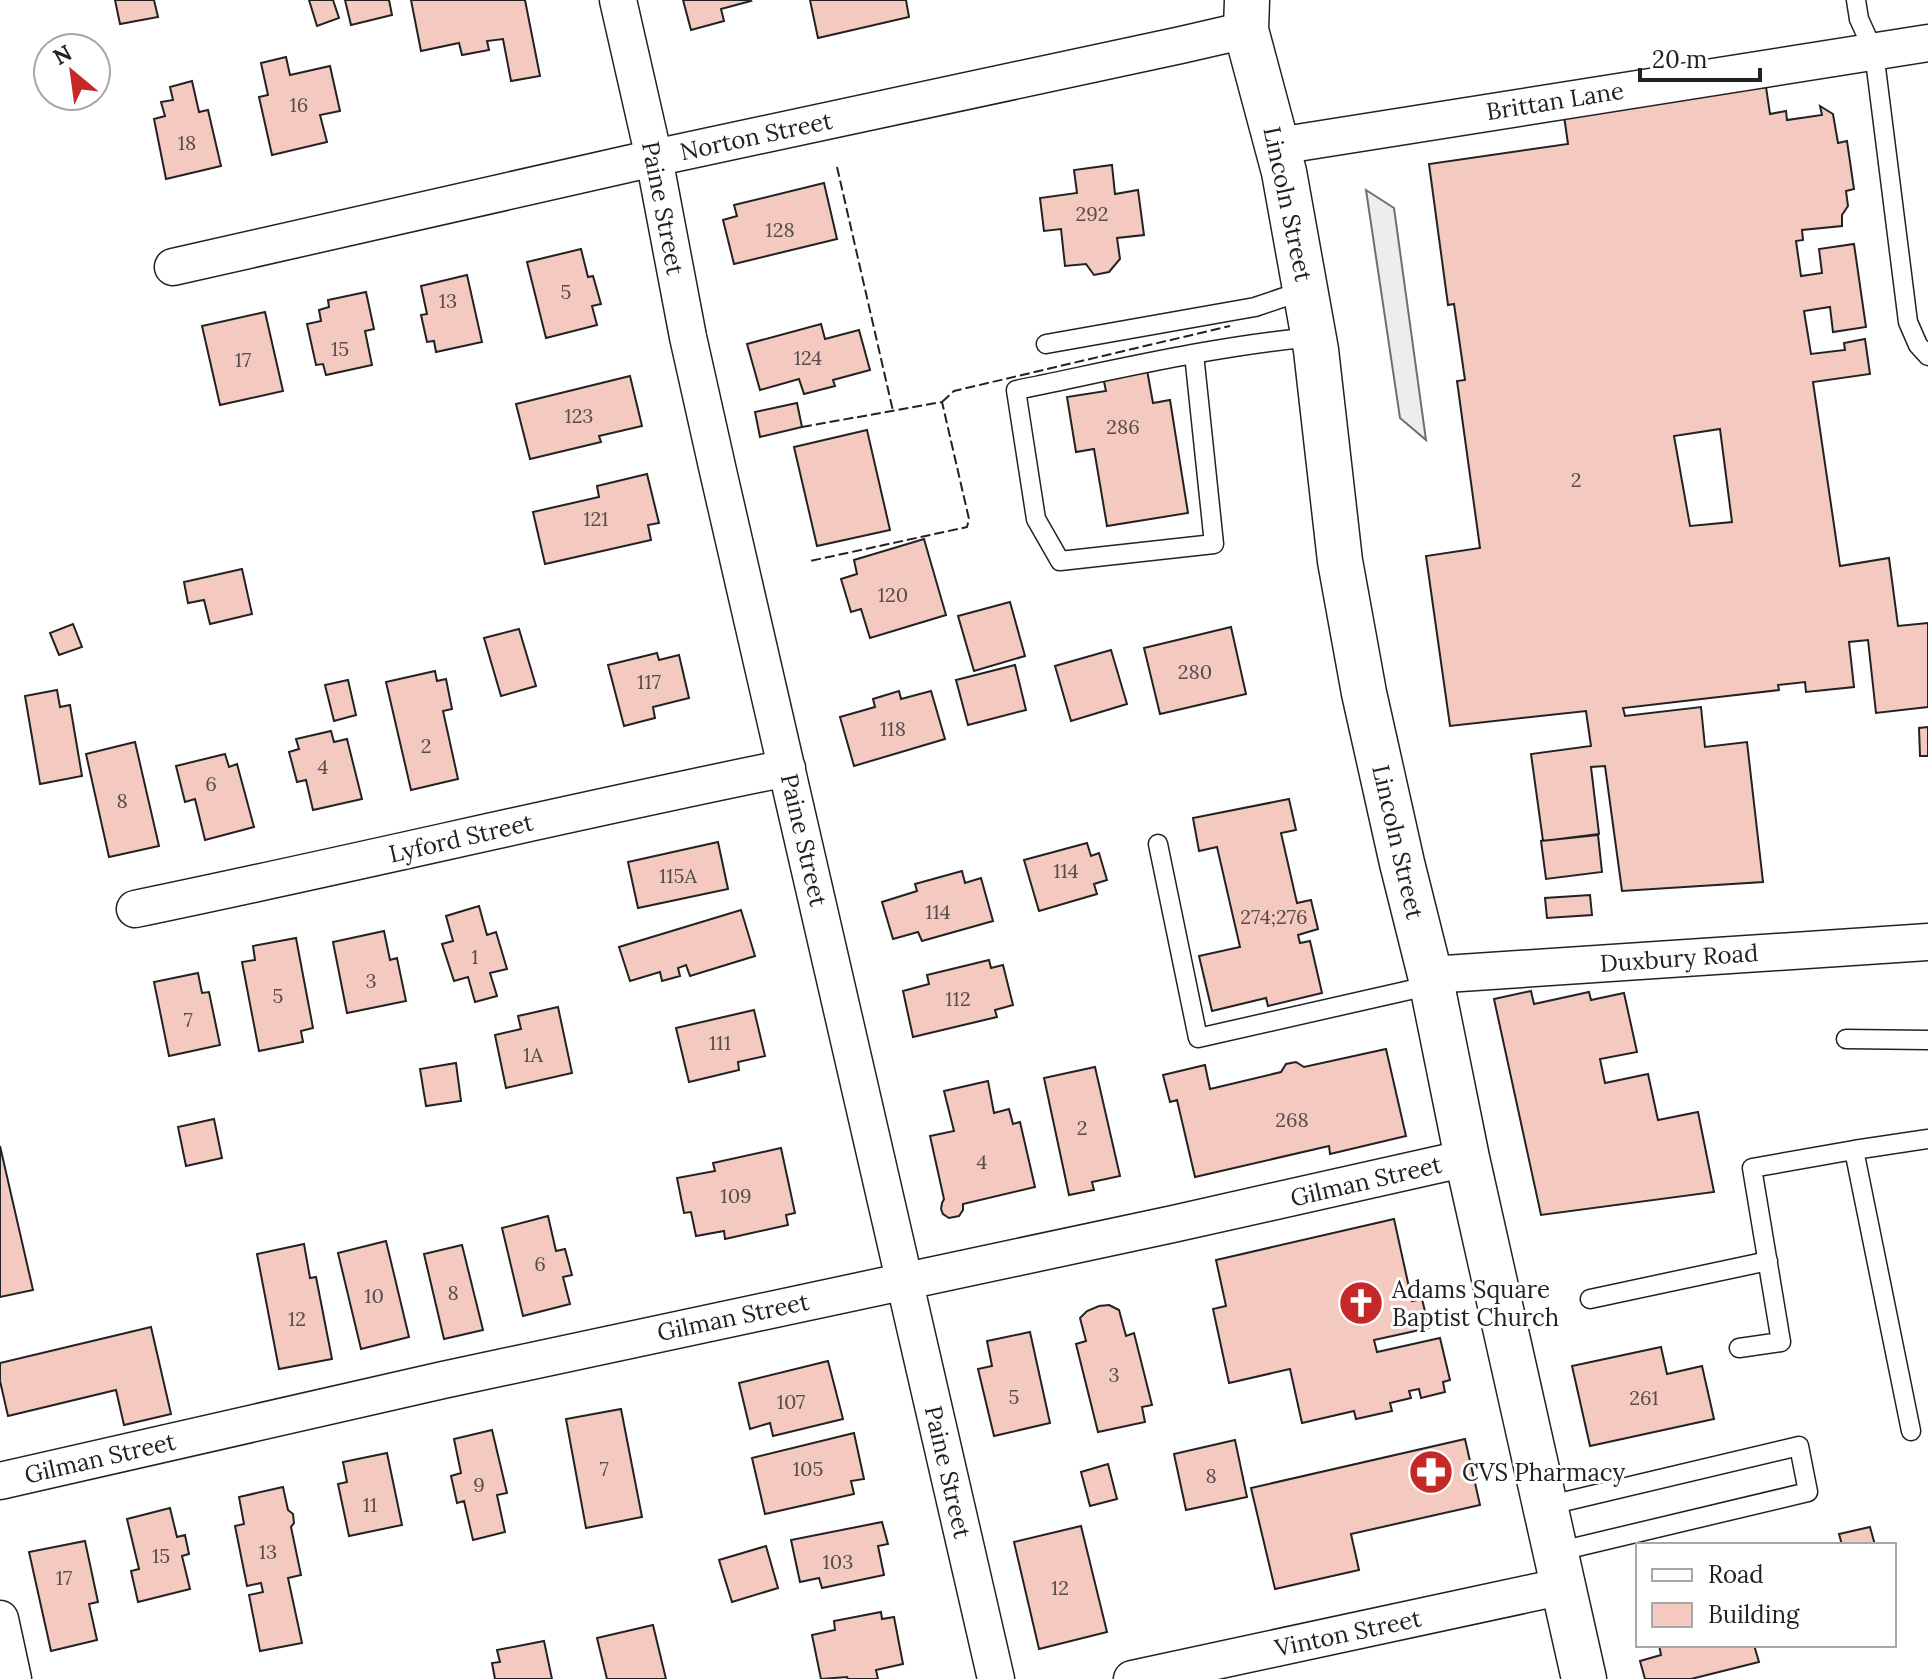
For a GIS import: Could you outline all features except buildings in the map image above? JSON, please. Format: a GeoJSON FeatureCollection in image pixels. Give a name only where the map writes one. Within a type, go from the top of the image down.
{"type":"FeatureCollection","features":[{"type":"Feature","properties":{"kind":"main road","name":"Lincoln Street"},"geometry":{"type":"LineString","coordinates":[[1242,10],[1278,146],[1314,337],[1340,561],[1364,693],[1431,980],[1467,1158],[1584,1679]]}},
{"type":"Feature","properties":{"kind":"street","name":"Paine Street"},"geometry":{"type":"LineString","coordinates":[[618,0],[654,158],[688,337],[996,1679]]}},
{"type":"Feature","properties":{"kind":"street","name":"Norton Street"},"geometry":{"type":"LineString","coordinates":[[173,267],[654,158],[1166,49],[1242,10]]}},
{"type":"Feature","properties":{"kind":"street","name":"Brittan Lane"},"geometry":{"type":"LineString","coordinates":[[1278,146],[1928,43]]}},
{"type":"Feature","properties":{"kind":"street","name":"Lyford Street"},"geometry":{"type":"LineString","coordinates":[[135,909],[787,768]]}},
{"type":"Feature","properties":{"kind":"street","name":"Duxbury Road"},"geometry":{"type":"LineString","coordinates":[[1431,980],[1928,942]]}},
{"type":"Feature","properties":{"kind":"street","name":"Gilman Street"},"geometry":{"type":"LineString","coordinates":[[0,1481],[457,1377],[1467,1158]]}},
{"type":"Feature","properties":{"kind":"street","name":"Vinton Street"},"geometry":{"type":"LineString","coordinates":[[1132,1679],[1560,1569]]}},
{"type":"Feature","properties":{"kind":"street"},"geometry":{"type":"LineString","coordinates":[[0,1619],[13,1679]]}},
{"type":"Feature","properties":{"kind":"lane"},"geometry":{"type":"LineString","coordinates":[[1856,0],[1859,19],[1874,52],[1908,322],[1918,345],[1928,356]]}},
{"type":"Feature","properties":{"kind":"lane"},"geometry":{"type":"LineString","coordinates":[[1046,344],[1255,307],[1305,290]]}},
{"type":"Feature","properties":{"kind":"lane"},"geometry":{"type":"LineString","coordinates":[[1194,354],[1214,544],[1060,561],[1036,519],[1016,390],[1194,354],[1259,342],[1314,337]]}},
{"type":"Feature","properties":{"kind":"lane"},"geometry":{"type":"LineString","coordinates":[[1158,844],[1198,1038],[1431,980]]}},
{"type":"Feature","properties":{"kind":"lane"},"geometry":{"type":"LineString","coordinates":[[1846,1039],[1928,1040]]}},
{"type":"Feature","properties":{"kind":"lane"},"geometry":{"type":"LineString","coordinates":[[1739,1348],[1781,1342],[1752,1168],[1928,1139]]}},
{"type":"Feature","properties":{"kind":"lane"},"geometry":{"type":"LineString","coordinates":[[1854,1150],[1911,1431]]}},
{"type":"Feature","properties":{"kind":"lane"},"geometry":{"type":"LineString","coordinates":[[1590,1299],[1768,1261]]}},
{"type":"Feature","properties":{"kind":"lane"},"geometry":{"type":"LineString","coordinates":[[1546,1506],[1799,1446],[1808,1492],[1644,1543]]}},
{"type":"Feature","properties":{"kind":"lane"},"geometry":{"type":"LineString","coordinates":[[1560,1569],[1636,1545]]}},
{"type":"Feature","properties":{"kind":"shaded area"},"geometry":{"type":"Polygon","coordinates":[[[1366,190],[1394,208],[1426,440],[1400,418],[1366,190]]]}},
{"type":"Feature","properties":{"kind":"fence"},"geometry":{"type":"LineString","coordinates":[[837,167],[893,411]]}},
{"type":"Feature","properties":{"kind":"fence"},"geometry":{"type":"LineString","coordinates":[[942,402],[954,391],[1230,326]]}},
{"type":"Feature","properties":{"kind":"fence"},"geometry":{"type":"LineString","coordinates":[[802,427],[942,402],[969,519],[967,527],[810,561]]}},
{"type":"Feature","properties":{"kind":"place","name":"Adams Square Baptist Church"},"geometry":{"type":"Point","coordinates":[1361,1303]}},
{"type":"Feature","properties":{"kind":"place","name":"CVS Pharmacy"},"geometry":{"type":"Point","coordinates":[1431,1472]}}]}
